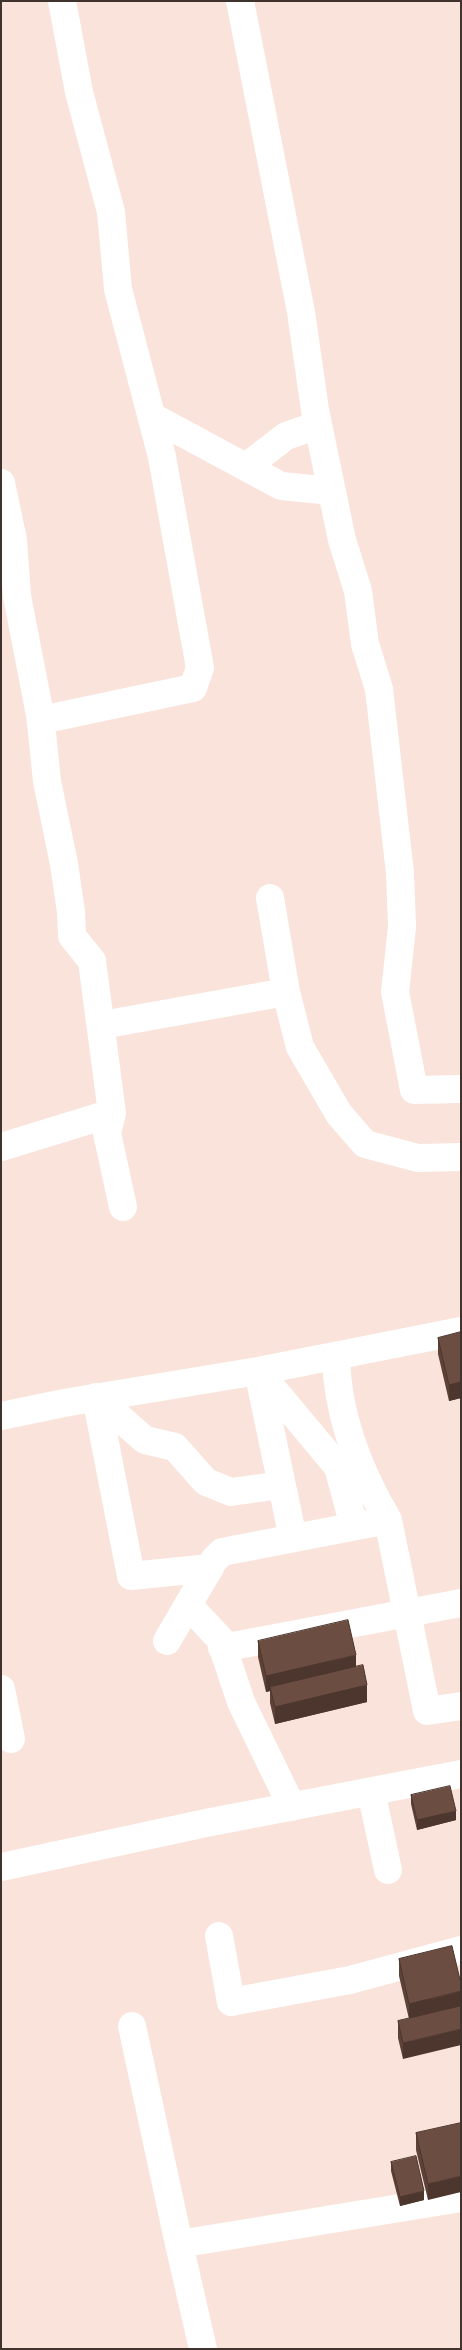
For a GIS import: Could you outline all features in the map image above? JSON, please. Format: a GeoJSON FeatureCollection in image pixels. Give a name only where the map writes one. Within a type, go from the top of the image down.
{"type":"FeatureCollection","features":[{"type":"Feature","properties":{"kind":"street"},"geometry":{"type":"LineString","coordinates":[[1,483],[13,540],[8,584],[41,720],[193,688],[200,668],[162,457],[118,289],[110,212],[79,92],[62,1]]}},
{"type":"Feature","properties":{"kind":"street"},"geometry":{"type":"LineString","coordinates":[[240,1],[293,265],[318,425],[342,540],[358,591],[365,644],[379,689],[400,873],[402,927],[395,992],[414,1090],[461,1089]]}},
{"type":"Feature","properties":{"kind":"street"},"geometry":{"type":"LineString","coordinates":[[151,416],[281,486],[332,492]]}},
{"type":"Feature","properties":{"kind":"street"},"geometry":{"type":"LineString","coordinates":[[247,466],[286,436],[318,425]]}},
{"type":"Feature","properties":{"kind":"street"},"geometry":{"type":"LineString","coordinates":[[40,714],[47,781],[64,864],[71,912],[72,936],[92,961],[102,1025],[112,1113],[108,1133],[124,1207]]}},
{"type":"Feature","properties":{"kind":"street"},"geometry":{"type":"LineString","coordinates":[[270,898],[286,992],[300,1047],[339,1114],[365,1144],[418,1158],[461,1157]]}},
{"type":"Feature","properties":{"kind":"street"},"geometry":{"type":"LineString","coordinates":[[102,1025],[286,992]]}},
{"type":"Feature","properties":{"kind":"street"},"geometry":{"type":"LineString","coordinates":[[1,1147],[112,1113]]}},
{"type":"Feature","properties":{"kind":"street"},"geometry":{"type":"LineString","coordinates":[[1,1416],[96,1397],[258,1371],[461,1331]]}},
{"type":"Feature","properties":{"kind":"street"},"geometry":{"type":"LineString","coordinates":[[336,1356],[337,1384],[345,1422],[371,1492],[388,1520],[427,1711],[461,1706]]}},
{"type":"Feature","properties":{"kind":"street"},"geometry":{"type":"LineString","coordinates":[[258,1371],[293,1538]]}},
{"type":"Feature","properties":{"kind":"street"},"geometry":{"type":"LineString","coordinates":[[258,1371],[338,1467],[354,1526]]}},
{"type":"Feature","properties":{"kind":"street"},"geometry":{"type":"LineString","coordinates":[[96,1397],[145,1440],[175,1447],[206,1482],[231,1492],[282,1485]]}},
{"type":"Feature","properties":{"kind":"street"},"geometry":{"type":"LineString","coordinates":[[96,1397],[131,1576],[210,1568]]}},
{"type":"Feature","properties":{"kind":"street"},"geometry":{"type":"LineString","coordinates":[[166,1641],[210,1568],[222,1552],[388,1520]]}},
{"type":"Feature","properties":{"kind":"street"},"geometry":{"type":"LineString","coordinates":[[222,1648],[461,1603]]}},
{"type":"Feature","properties":{"kind":"street"},"geometry":{"type":"LineString","coordinates":[[188,1606],[220,1639],[241,1702],[292,1807]]}},
{"type":"Feature","properties":{"kind":"street"},"geometry":{"type":"LineString","coordinates":[[1,1689],[11,1739]]}},
{"type":"Feature","properties":{"kind":"street"},"geometry":{"type":"LineString","coordinates":[[1,1867],[461,1774]]}},
{"type":"Feature","properties":{"kind":"street"},"geometry":{"type":"LineString","coordinates":[[371,1791],[388,1870]]}},
{"type":"Feature","properties":{"kind":"street"},"geometry":{"type":"LineString","coordinates":[[219,1936],[231,2002],[350,1980],[461,1950]]}},
{"type":"Feature","properties":{"kind":"street"},"geometry":{"type":"LineString","coordinates":[[132,2026],[202,2349]]}},
{"type":"Feature","properties":{"kind":"street"},"geometry":{"type":"LineString","coordinates":[[179,2244],[461,2198]]}},
{"type":"Feature","properties":{"kind":"building"},"geometry":{"type":"Polygon","coordinates":[[[461,1332],[461,1382],[449,1385],[438,1338],[461,1332]]]}},
{"type":"Feature","properties":{"kind":"building"},"geometry":{"type":"Polygon","coordinates":[[[348,1620],[356,1655],[266,1676],[258,1641],[348,1620]]]}},
{"type":"Feature","properties":{"kind":"building"},"geometry":{"type":"Polygon","coordinates":[[[363,1665],[367,1685],[275,1707],[270,1687],[363,1665]]]}},
{"type":"Feature","properties":{"kind":"building"},"geometry":{"type":"Polygon","coordinates":[[[450,1786],[456,1811],[417,1820],[411,1795],[450,1786]]]}},
{"type":"Feature","properties":{"kind":"building"},"geometry":{"type":"Polygon","coordinates":[[[452,1946],[461,1991],[409,2004],[399,1959],[452,1946]]]}},
{"type":"Feature","properties":{"kind":"building"},"geometry":{"type":"Polygon","coordinates":[[[461,2006],[461,2029],[403,2043],[398,2021],[461,2006]]]}},
{"type":"Feature","properties":{"kind":"building"},"geometry":{"type":"Polygon","coordinates":[[[461,2123],[461,2176],[428,2184],[416,2133],[461,2123]]]}},
{"type":"Feature","properties":{"kind":"building"},"geometry":{"type":"Polygon","coordinates":[[[416,2156],[424,2191],[400,2197],[391,2162],[416,2156]]]}}]}
